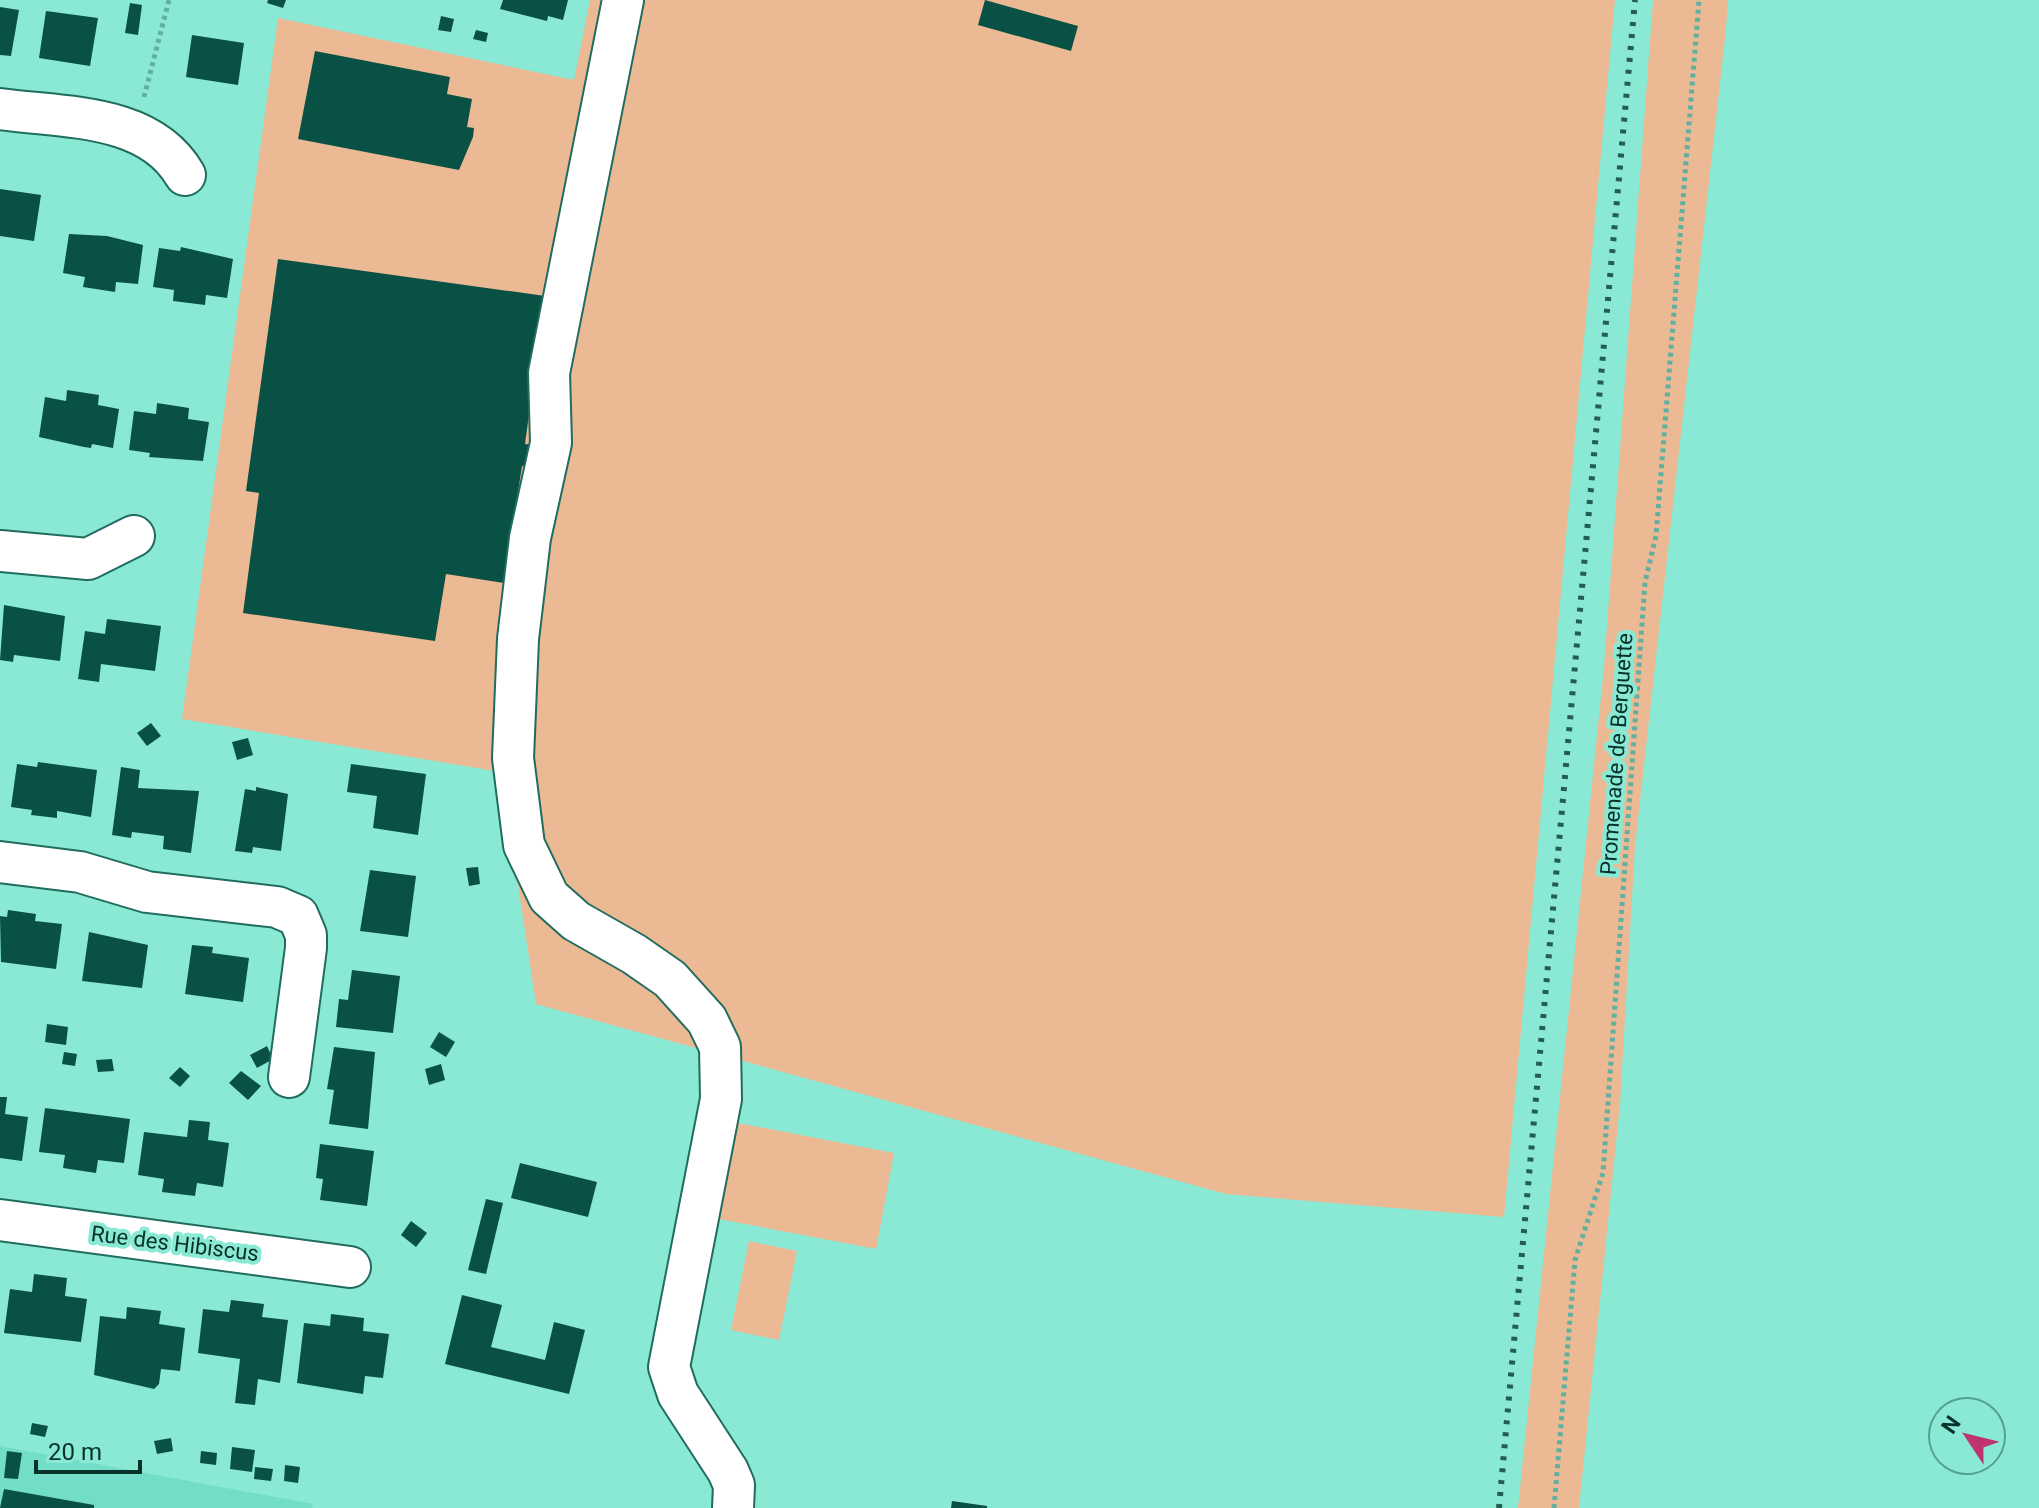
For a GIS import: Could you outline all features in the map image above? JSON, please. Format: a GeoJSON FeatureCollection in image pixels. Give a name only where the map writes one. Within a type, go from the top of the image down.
{"type":"FeatureCollection","features":[{"type":"Feature","properties":{"kind":"street"},"geometry":{"type":"LineString","coordinates":[[623,0],[549,373],[549,458],[530,538],[518,639],[514,779],[524,845],[549,897],[576,921],[670,979],[702,1013],[720,1047],[721,1099],[669,1367],[678,1394],[728,1471],[734,1485],[733,1508]]}},
{"type":"Feature","properties":{"kind":"street"},"geometry":{"type":"LineString","coordinates":[[0,109],[134,129],[164,146],[185,175]]}},
{"type":"Feature","properties":{"kind":"street"},"geometry":{"type":"LineString","coordinates":[[0,551],[88,559],[134,536]]}},
{"type":"Feature","properties":{"kind":"street"},"geometry":{"type":"LineString","coordinates":[[0,862],[80,872],[147,892],[277,907],[298,916],[306,935],[306,948],[289,1077]]}},
{"type":"Feature","properties":{"kind":"street","name":"Rue des Hibiscus"},"geometry":{"type":"LineString","coordinates":[[0,1220],[350,1267]]}},
{"type":"Feature","properties":{"kind":"path"},"geometry":{"type":"LineString","coordinates":[[134,129],[157,56],[169,0]]}},
{"type":"Feature","properties":{"kind":"path","name":"Promenade de Berguette"},"geometry":{"type":"LineString","coordinates":[[1554,1508],[1575,1260],[1603,1173],[1645,582],[1656,536],[1699,0]]}},
{"type":"Feature","properties":{"kind":"shaded area"},"geometry":{"type":"Polygon","coordinates":[[[590,0],[1615,0],[1504,1217],[1226,1194],[536,1004],[501,772],[182,719],[278,18],[574,80],[590,0]]]}},
{"type":"Feature","properties":{"kind":"shaded area"},"geometry":{"type":"Polygon","coordinates":[[[1653,0],[1728,0],[1726,29],[1635,846],[1620,1104],[1579,1508],[1518,1508],[1604,667],[1653,0]]]}},
{"type":"Feature","properties":{"kind":"shaded area"},"geometry":{"type":"Polygon","coordinates":[[[738,1123],[894,1153],[876,1249],[719,1219],[738,1123]]]}},
{"type":"Feature","properties":{"kind":"shaded area"},"geometry":{"type":"Polygon","coordinates":[[[749,1241],[797,1251],[779,1340],[731,1330],[749,1241]]]}},
{"type":"Feature","properties":{"kind":"shaded area"},"geometry":{"type":"Polygon","coordinates":[[[0,1446],[313,1504],[312,1508],[0,1508],[0,1446]]]}},
{"type":"Feature","properties":{"kind":"building"},"geometry":{"type":"Polygon","coordinates":[[[268,0],[286,0],[283,8],[267,3],[268,0]]]}},
{"type":"Feature","properties":{"kind":"building"},"geometry":{"type":"Polygon","coordinates":[[[503,0],[568,0],[563,20],[548,16],[547,21],[500,9],[503,0]]]}},
{"type":"Feature","properties":{"kind":"building"},"geometry":{"type":"Polygon","coordinates":[[[985,0],[1078,26],[1071,51],[978,25],[985,0]]]}},
{"type":"Feature","properties":{"kind":"building"},"geometry":{"type":"Polygon","coordinates":[[[130,3],[142,5],[138,35],[125,33],[130,3]]]}},
{"type":"Feature","properties":{"kind":"building"},"geometry":{"type":"Polygon","coordinates":[[[0,7],[19,10],[11,56],[0,55],[0,7]]]}},
{"type":"Feature","properties":{"kind":"building"},"geometry":{"type":"Polygon","coordinates":[[[46,11],[98,18],[90,66],[39,58],[46,11]]]}},
{"type":"Feature","properties":{"kind":"building"},"geometry":{"type":"Polygon","coordinates":[[[441,16],[454,19],[451,32],[438,30],[441,16]]]}},
{"type":"Feature","properties":{"kind":"building"},"geometry":{"type":"Polygon","coordinates":[[[476,30],[488,33],[486,42],[473,39],[476,30]]]}},
{"type":"Feature","properties":{"kind":"building"},"geometry":{"type":"Polygon","coordinates":[[[192,35],[244,43],[238,85],[186,77],[192,35]]]}},
{"type":"Feature","properties":{"kind":"building"},"geometry":{"type":"Polygon","coordinates":[[[315,51],[450,77],[447,94],[472,99],[467,127],[474,128],[473,137],[459,170],[298,139],[315,51]]]}},
{"type":"Feature","properties":{"kind":"building"},"geometry":{"type":"Polygon","coordinates":[[[0,189],[41,195],[34,241],[0,236],[0,189]]]}},
{"type":"Feature","properties":{"kind":"building"},"geometry":{"type":"Polygon","coordinates":[[[69,234],[107,236],[143,245],[138,284],[116,282],[115,292],[83,287],[85,277],[63,273],[69,234]]]}},
{"type":"Feature","properties":{"kind":"building"},"geometry":{"type":"Polygon","coordinates":[[[181,247],[233,259],[227,298],[206,295],[205,305],[173,301],[174,290],[153,287],[159,248],[180,251],[181,247]]]}},
{"type":"Feature","properties":{"kind":"building"},"geometry":{"type":"Polygon","coordinates":[[[278,259],[545,296],[525,444],[543,446],[540,469],[522,466],[504,583],[446,574],[435,641],[243,613],[259,493],[246,491],[278,259]]]}},
{"type":"Feature","properties":{"kind":"building"},"geometry":{"type":"Polygon","coordinates":[[[67,390],[99,395],[98,405],[119,409],[113,448],[92,444],[91,448],[84,447],[39,437],[45,397],[66,401],[67,390]]]}},
{"type":"Feature","properties":{"kind":"building"},"geometry":{"type":"Polygon","coordinates":[[[157,403],[189,408],[188,419],[209,422],[203,461],[149,457],[150,453],[129,450],[134,411],[156,414],[157,403]]]}},
{"type":"Feature","properties":{"kind":"building"},"geometry":{"type":"Polygon","coordinates":[[[4,605],[65,616],[60,661],[14,655],[13,662],[0,660],[4,605]]]}},
{"type":"Feature","properties":{"kind":"building"},"geometry":{"type":"Polygon","coordinates":[[[107,619],[161,626],[155,671],[101,664],[99,682],[78,679],[85,631],[105,634],[107,619]]]}},
{"type":"Feature","properties":{"kind":"building"},"geometry":{"type":"Polygon","coordinates":[[[151,723],[161,736],[147,746],[137,733],[151,723]]]}},
{"type":"Feature","properties":{"kind":"building"},"geometry":{"type":"Polygon","coordinates":[[[248,738],[253,755],[237,760],[232,742],[248,738]]]}},
{"type":"Feature","properties":{"kind":"building"},"geometry":{"type":"Polygon","coordinates":[[[38,762],[97,770],[91,817],[57,811],[57,818],[31,815],[32,810],[11,807],[17,764],[37,767],[38,762]]]}},
{"type":"Feature","properties":{"kind":"building"},"geometry":{"type":"Polygon","coordinates":[[[351,764],[426,774],[418,835],[373,828],[377,796],[347,792],[351,764]]]}},
{"type":"Feature","properties":{"kind":"building"},"geometry":{"type":"Polygon","coordinates":[[[121,767],[140,770],[138,788],[199,791],[191,853],[163,849],[164,836],[132,832],[131,838],[112,835],[121,767]]]}},
{"type":"Feature","properties":{"kind":"building"},"geometry":{"type":"Polygon","coordinates":[[[256,787],[288,794],[281,851],[253,847],[252,853],[235,851],[245,789],[256,791],[256,787]]]}},
{"type":"Feature","properties":{"kind":"building"},"geometry":{"type":"Polygon","coordinates":[[[478,867],[480,884],[469,886],[466,868],[478,867]]]}},
{"type":"Feature","properties":{"kind":"building"},"geometry":{"type":"Polygon","coordinates":[[[370,870],[416,876],[408,937],[360,931],[370,870]]]}},
{"type":"Feature","properties":{"kind":"building"},"geometry":{"type":"Polygon","coordinates":[[[8,910],[36,914],[35,921],[62,924],[56,969],[1,962],[0,916],[7,917],[8,910]]]}},
{"type":"Feature","properties":{"kind":"building"},"geometry":{"type":"Polygon","coordinates":[[[89,932],[148,945],[142,988],[82,981],[89,932]]]}},
{"type":"Feature","properties":{"kind":"building"},"geometry":{"type":"Polygon","coordinates":[[[192,945],[213,947],[212,953],[249,958],[243,1002],[185,994],[192,945]]]}},
{"type":"Feature","properties":{"kind":"building"},"geometry":{"type":"Polygon","coordinates":[[[352,970],[400,976],[393,1033],[336,1027],[339,999],[348,1000],[352,970]]]}},
{"type":"Feature","properties":{"kind":"building"},"geometry":{"type":"Polygon","coordinates":[[[47,1024],[68,1027],[66,1045],[45,1042],[47,1024]]]}},
{"type":"Feature","properties":{"kind":"building"},"geometry":{"type":"Polygon","coordinates":[[[439,1032],[455,1042],[446,1057],[430,1047],[439,1032]]]}},
{"type":"Feature","properties":{"kind":"building"},"geometry":{"type":"Polygon","coordinates":[[[267,1046],[273,1059],[257,1068],[250,1055],[267,1046]]]}},
{"type":"Feature","properties":{"kind":"building"},"geometry":{"type":"Polygon","coordinates":[[[334,1047],[375,1052],[368,1129],[329,1124],[334,1090],[327,1089],[334,1047]]]}},
{"type":"Feature","properties":{"kind":"building"},"geometry":{"type":"Polygon","coordinates":[[[64,1052],[77,1054],[75,1066],[62,1064],[64,1052]]]}},
{"type":"Feature","properties":{"kind":"building"},"geometry":{"type":"Polygon","coordinates":[[[112,1059],[114,1071],[98,1072],[96,1060],[112,1059]]]}},
{"type":"Feature","properties":{"kind":"building"},"geometry":{"type":"Polygon","coordinates":[[[441,1064],[445,1080],[429,1085],[425,1069],[441,1064]]]}},
{"type":"Feature","properties":{"kind":"building"},"geometry":{"type":"Polygon","coordinates":[[[180,1067],[190,1076],[180,1087],[169,1078],[180,1067]]]}},
{"type":"Feature","properties":{"kind":"building"},"geometry":{"type":"Polygon","coordinates":[[[241,1071],[261,1086],[248,1100],[229,1083],[241,1071]]]}},
{"type":"Feature","properties":{"kind":"building"},"geometry":{"type":"Polygon","coordinates":[[[0,1097],[7,1097],[5,1114],[28,1117],[22,1161],[0,1158],[0,1097]]]}},
{"type":"Feature","properties":{"kind":"building"},"geometry":{"type":"Polygon","coordinates":[[[45,1108],[130,1119],[124,1163],[98,1160],[96,1173],[63,1168],[65,1155],[39,1152],[45,1108]]]}},
{"type":"Feature","properties":{"kind":"building"},"geometry":{"type":"Polygon","coordinates":[[[189,1120],[210,1122],[208,1140],[229,1143],[223,1187],[197,1183],[195,1196],[162,1192],[164,1179],[138,1175],[144,1132],[187,1137],[189,1120]]]}},
{"type":"Feature","properties":{"kind":"building"},"geometry":{"type":"Polygon","coordinates":[[[320,1144],[374,1151],[367,1206],[320,1200],[323,1179],[316,1178],[320,1144]]]}},
{"type":"Feature","properties":{"kind":"building"},"geometry":{"type":"Polygon","coordinates":[[[520,1163],[597,1182],[588,1217],[511,1198],[520,1163]]]}},
{"type":"Feature","properties":{"kind":"building"},"geometry":{"type":"Polygon","coordinates":[[[486,1199],[503,1203],[486,1274],[468,1270],[486,1199]]]}},
{"type":"Feature","properties":{"kind":"building"},"geometry":{"type":"Polygon","coordinates":[[[411,1221],[427,1233],[416,1247],[401,1235],[411,1221]]]}},
{"type":"Feature","properties":{"kind":"building"},"geometry":{"type":"Polygon","coordinates":[[[34,1274],[67,1278],[65,1296],[87,1299],[81,1342],[4,1333],[10,1289],[32,1292],[34,1274]]]}},
{"type":"Feature","properties":{"kind":"building"},"geometry":{"type":"Polygon","coordinates":[[[462,1295],[502,1305],[491,1347],[545,1360],[554,1322],[585,1330],[569,1394],[445,1364],[462,1295]]]}},
{"type":"Feature","properties":{"kind":"building"},"geometry":{"type":"Polygon","coordinates":[[[231,1300],[264,1304],[262,1317],[288,1320],[280,1383],[258,1379],[255,1405],[235,1403],[240,1359],[198,1353],[203,1309],[229,1312],[231,1300]]]}},
{"type":"Feature","properties":{"kind":"building"},"geometry":{"type":"Polygon","coordinates":[[[127,1307],[161,1311],[159,1324],[185,1328],[180,1371],[161,1369],[159,1384],[154,1389],[94,1375],[100,1316],[126,1319],[127,1307]]]}},
{"type":"Feature","properties":{"kind":"building"},"geometry":{"type":"Polygon","coordinates":[[[331,1314],[364,1318],[363,1331],[389,1334],[383,1378],[365,1376],[363,1394],[297,1383],[304,1323],[330,1326],[331,1314]]]}},
{"type":"Feature","properties":{"kind":"building"},"geometry":{"type":"Polygon","coordinates":[[[32,1423],[48,1426],[45,1437],[30,1434],[32,1423]]]}},
{"type":"Feature","properties":{"kind":"building"},"geometry":{"type":"Polygon","coordinates":[[[171,1438],[173,1451],[157,1454],[154,1441],[171,1438]]]}},
{"type":"Feature","properties":{"kind":"building"},"geometry":{"type":"Polygon","coordinates":[[[232,1447],[255,1450],[252,1472],[230,1469],[232,1447]]]}},
{"type":"Feature","properties":{"kind":"building"},"geometry":{"type":"Polygon","coordinates":[[[7,1451],[22,1453],[18,1479],[4,1478],[7,1451]]]}},
{"type":"Feature","properties":{"kind":"building"},"geometry":{"type":"Polygon","coordinates":[[[201,1451],[217,1453],[216,1465],[200,1463],[201,1451]]]}},
{"type":"Feature","properties":{"kind":"building"},"geometry":{"type":"Polygon","coordinates":[[[285,1465],[300,1467],[298,1483],[284,1481],[285,1465]]]}},
{"type":"Feature","properties":{"kind":"building"},"geometry":{"type":"Polygon","coordinates":[[[255,1467],[273,1469],[271,1481],[254,1479],[255,1467]]]}},
{"type":"Feature","properties":{"kind":"building"},"geometry":{"type":"Polygon","coordinates":[[[4,1489],[94,1505],[94,1508],[0,1508],[4,1489]]]}},
{"type":"Feature","properties":{"kind":"building"},"geometry":{"type":"Polygon","coordinates":[[[952,1501],[987,1506],[987,1508],[951,1508],[952,1501]]]}},
{"type":"Feature","properties":{"kind":"railway"},"geometry":{"type":"LineString","coordinates":[[1499,1508],[1635,0]]}}]}
